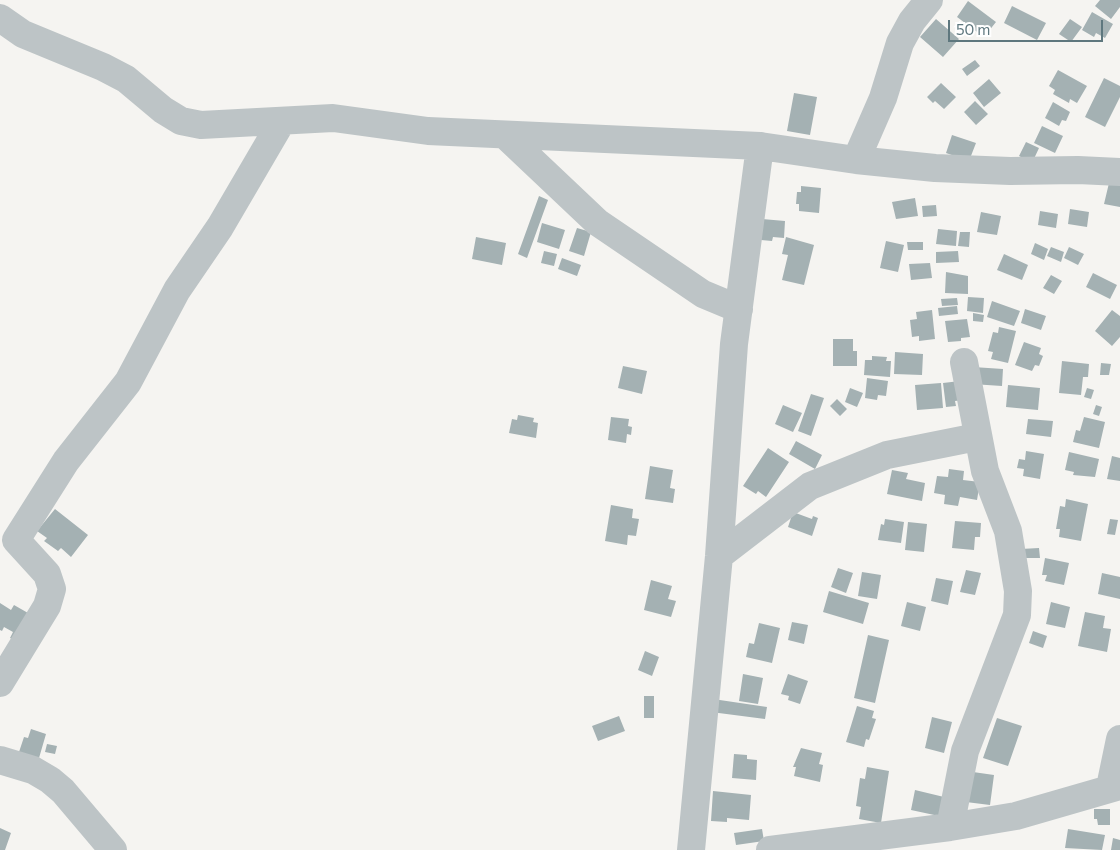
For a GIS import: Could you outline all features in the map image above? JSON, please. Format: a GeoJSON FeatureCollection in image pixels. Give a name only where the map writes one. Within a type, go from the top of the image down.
{"type":"FeatureCollection","features":[{"type":"Feature","properties":{"kind":"street"},"geometry":{"type":"LineString","coordinates":[[856,160],[883,98],[900,43],[912,21],[929,0]]}},
{"type":"Feature","properties":{"kind":"street"},"geometry":{"type":"LineString","coordinates":[[0,18],[23,34],[104,67],[126,79],[163,110],[181,121],[201,125],[333,118],[428,132],[760,146],[856,160],[935,168],[1120,172]]}},
{"type":"Feature","properties":{"kind":"street"},"geometry":{"type":"LineString","coordinates":[[0,683],[47,606],[52,589],[47,574],[16,540],[66,461],[128,382],[177,290],[220,228],[282,122]]}},
{"type":"Feature","properties":{"kind":"street"},"geometry":{"type":"LineString","coordinates":[[505,135],[597,222],[703,294],[739,309]]}},
{"type":"Feature","properties":{"kind":"street"},"geometry":{"type":"LineString","coordinates":[[691,850],[719,556],[734,344],[760,146]]}},
{"type":"Feature","properties":{"kind":"street"},"geometry":{"type":"LineString","coordinates":[[950,827],[965,751],[1017,615],[1015,568],[1008,531],[985,471],[964,362]]}},
{"type":"Feature","properties":{"kind":"street"},"geometry":{"type":"LineString","coordinates":[[719,556],[810,486],[887,455],[977,437]]}},
{"type":"Feature","properties":{"kind":"street"},"geometry":{"type":"LineString","coordinates":[[770,850],[950,827],[1016,816],[1115,787],[1120,740]]}},
{"type":"Feature","properties":{"kind":"street"},"geometry":{"type":"LineString","coordinates":[[0,760],[32,770],[50,780],[63,791],[113,850]]}},
{"type":"Feature","properties":{"kind":"building"},"geometry":{"type":"Polygon","coordinates":[[[1100,0],[1120,0],[1120,7],[1111,19],[1095,6],[1100,0]]]}},
{"type":"Feature","properties":{"kind":"building"},"geometry":{"type":"Polygon","coordinates":[[[968,1],[996,22],[984,37],[957,17],[968,1]]]}},
{"type":"Feature","properties":{"kind":"building"},"geometry":{"type":"Polygon","coordinates":[[[1012,6],[1046,23],[1037,40],[1004,23],[1012,6]]]}},
{"type":"Feature","properties":{"kind":"building"},"geometry":{"type":"Polygon","coordinates":[[[1092,12],[1113,24],[1105,38],[1096,33],[1094,37],[1082,30],[1092,12]]]}},
{"type":"Feature","properties":{"kind":"building"},"geometry":{"type":"Polygon","coordinates":[[[936,19],[959,39],[943,57],[920,37],[936,19]]]}},
{"type":"Feature","properties":{"kind":"building"},"geometry":{"type":"Polygon","coordinates":[[[1070,19],[1082,27],[1071,42],[1059,34],[1070,19]]]}},
{"type":"Feature","properties":{"kind":"building"},"geometry":{"type":"Polygon","coordinates":[[[975,60],[980,66],[967,76],[962,69],[975,60]]]}},
{"type":"Feature","properties":{"kind":"building"},"geometry":{"type":"Polygon","coordinates":[[[1058,70],[1087,86],[1077,103],[1070,99],[1069,103],[1053,94],[1055,90],[1049,86],[1058,70]]]}},
{"type":"Feature","properties":{"kind":"building"},"geometry":{"type":"Polygon","coordinates":[[[1104,78],[1120,86],[1120,97],[1105,127],[1085,117],[1104,78]]]}},
{"type":"Feature","properties":{"kind":"building"},"geometry":{"type":"Polygon","coordinates":[[[989,79],[1001,93],[984,107],[973,93],[989,79]]]}},
{"type":"Feature","properties":{"kind":"building"},"geometry":{"type":"Polygon","coordinates":[[[941,83],[956,97],[944,109],[927,97],[941,83]]]}},
{"type":"Feature","properties":{"kind":"building"},"geometry":{"type":"Polygon","coordinates":[[[794,93],[817,97],[810,135],[787,131],[794,93]]]}},
{"type":"Feature","properties":{"kind":"building"},"geometry":{"type":"Polygon","coordinates":[[[975,101],[988,114],[976,125],[964,112],[975,101]]]}},
{"type":"Feature","properties":{"kind":"building"},"geometry":{"type":"Polygon","coordinates":[[[1053,102],[1070,112],[1066,121],[1062,120],[1059,126],[1045,118],[1053,102]]]}},
{"type":"Feature","properties":{"kind":"building"},"geometry":{"type":"Polygon","coordinates":[[[1042,126],[1063,136],[1055,153],[1034,143],[1042,126]]]}},
{"type":"Feature","properties":{"kind":"building"},"geometry":{"type":"Polygon","coordinates":[[[952,135],[976,143],[969,161],[946,153],[952,135]]]}},
{"type":"Feature","properties":{"kind":"building"},"geometry":{"type":"Polygon","coordinates":[[[1026,142],[1039,148],[1032,163],[1019,156],[1026,142]]]}},
{"type":"Feature","properties":{"kind":"building"},"geometry":{"type":"Polygon","coordinates":[[[1109,183],[1120,185],[1120,207],[1104,204],[1109,183]]]}},
{"type":"Feature","properties":{"kind":"building"},"geometry":{"type":"Polygon","coordinates":[[[801,186],[821,188],[819,213],[799,211],[799,204],[796,204],[797,192],[801,192],[801,186]]]}},
{"type":"Feature","properties":{"kind":"building"},"geometry":{"type":"Polygon","coordinates":[[[539,196],[548,200],[527,258],[518,254],[539,196]]]}},
{"type":"Feature","properties":{"kind":"building"},"geometry":{"type":"Polygon","coordinates":[[[915,198],[918,216],[896,219],[892,202],[915,198]]]}},
{"type":"Feature","properties":{"kind":"building"},"geometry":{"type":"Polygon","coordinates":[[[936,205],[937,216],[923,217],[922,206],[936,205]]]}},
{"type":"Feature","properties":{"kind":"building"},"geometry":{"type":"Polygon","coordinates":[[[1070,209],[1089,212],[1087,227],[1068,224],[1070,209]]]}},
{"type":"Feature","properties":{"kind":"building"},"geometry":{"type":"Polygon","coordinates":[[[1040,211],[1058,214],[1056,228],[1038,225],[1040,211]]]}},
{"type":"Feature","properties":{"kind":"building"},"geometry":{"type":"Polygon","coordinates":[[[981,212],[1001,216],[997,235],[977,232],[981,212]]]}},
{"type":"Feature","properties":{"kind":"building"},"geometry":{"type":"Polygon","coordinates":[[[762,219],[785,221],[784,238],[773,237],[772,241],[761,240],[762,219]]]}},
{"type":"Feature","properties":{"kind":"building"},"geometry":{"type":"Polygon","coordinates":[[[542,223],[565,230],[559,249],[537,242],[542,223]]]}},
{"type":"Feature","properties":{"kind":"building"},"geometry":{"type":"Polygon","coordinates":[[[577,228],[591,232],[584,256],[569,251],[577,228]]]}},
{"type":"Feature","properties":{"kind":"building"},"geometry":{"type":"Polygon","coordinates":[[[938,229],[957,231],[956,246],[936,244],[938,229]]]}},
{"type":"Feature","properties":{"kind":"building"},"geometry":{"type":"Polygon","coordinates":[[[960,232],[970,232],[969,247],[958,246],[960,232]]]}},
{"type":"Feature","properties":{"kind":"building"},"geometry":{"type":"Polygon","coordinates":[[[476,237],[506,243],[502,265],[472,259],[476,237]]]}},
{"type":"Feature","properties":{"kind":"building"},"geometry":{"type":"Polygon","coordinates":[[[786,237],[814,245],[804,285],[782,280],[788,255],[782,254],[786,237]]]}},
{"type":"Feature","properties":{"kind":"building"},"geometry":{"type":"Polygon","coordinates":[[[886,241],[904,245],[898,272],[880,268],[886,241]]]}},
{"type":"Feature","properties":{"kind":"building"},"geometry":{"type":"Polygon","coordinates":[[[907,242],[923,242],[923,250],[908,250],[907,242]]]}},
{"type":"Feature","properties":{"kind":"building"},"geometry":{"type":"Polygon","coordinates":[[[1035,243],[1048,249],[1044,260],[1031,254],[1035,243]]]}},
{"type":"Feature","properties":{"kind":"building"},"geometry":{"type":"Polygon","coordinates":[[[1051,247],[1064,252],[1061,262],[1047,256],[1051,247]]]}},
{"type":"Feature","properties":{"kind":"building"},"geometry":{"type":"Polygon","coordinates":[[[1069,247],[1084,254],[1078,265],[1064,258],[1069,247]]]}},
{"type":"Feature","properties":{"kind":"building"},"geometry":{"type":"Polygon","coordinates":[[[544,251],[557,254],[554,266],[541,263],[544,251]]]}},
{"type":"Feature","properties":{"kind":"building"},"geometry":{"type":"Polygon","coordinates":[[[958,251],[959,262],[936,263],[936,252],[958,251]]]}},
{"type":"Feature","properties":{"kind":"building"},"geometry":{"type":"Polygon","coordinates":[[[1004,254],[1028,265],[1022,280],[997,270],[1004,254]]]}},
{"type":"Feature","properties":{"kind":"building"},"geometry":{"type":"Polygon","coordinates":[[[562,258],[581,265],[577,276],[558,269],[562,258]]]}},
{"type":"Feature","properties":{"kind":"building"},"geometry":{"type":"Polygon","coordinates":[[[930,263],[932,278],[911,280],[909,264],[930,263]]]}},
{"type":"Feature","properties":{"kind":"building"},"geometry":{"type":"Polygon","coordinates":[[[946,272],[968,276],[968,294],[945,293],[946,272]]]}},
{"type":"Feature","properties":{"kind":"building"},"geometry":{"type":"Polygon","coordinates":[[[1093,273],[1117,285],[1110,299],[1086,287],[1093,273]]]}},
{"type":"Feature","properties":{"kind":"building"},"geometry":{"type":"Polygon","coordinates":[[[1051,275],[1062,281],[1054,294],[1043,288],[1051,275]]]}},
{"type":"Feature","properties":{"kind":"building"},"geometry":{"type":"Polygon","coordinates":[[[968,297],[984,298],[983,313],[967,311],[968,297]]]}},
{"type":"Feature","properties":{"kind":"building"},"geometry":{"type":"Polygon","coordinates":[[[957,298],[958,305],[942,306],[941,299],[957,298]]]}},
{"type":"Feature","properties":{"kind":"building"},"geometry":{"type":"Polygon","coordinates":[[[992,301],[1020,311],[1014,326],[987,317],[992,301]]]}},
{"type":"Feature","properties":{"kind":"building"},"geometry":{"type":"Polygon","coordinates":[[[957,306],[958,314],[939,316],[938,308],[957,306]]]}},
{"type":"Feature","properties":{"kind":"building"},"geometry":{"type":"Polygon","coordinates":[[[1025,309],[1046,316],[1041,330],[1021,323],[1025,309]]]}},
{"type":"Feature","properties":{"kind":"building"},"geometry":{"type":"Polygon","coordinates":[[[932,310],[935,339],[919,341],[919,336],[912,337],[910,320],[917,319],[916,312],[932,310]]]}},
{"type":"Feature","properties":{"kind":"building"},"geometry":{"type":"Polygon","coordinates":[[[1112,310],[1120,316],[1120,337],[1112,346],[1095,331],[1112,310]]]}},
{"type":"Feature","properties":{"kind":"building"},"geometry":{"type":"Polygon","coordinates":[[[973,313],[984,315],[983,322],[973,321],[973,313]]]}},
{"type":"Feature","properties":{"kind":"building"},"geometry":{"type":"Polygon","coordinates":[[[967,319],[970,337],[961,338],[961,341],[948,342],[945,321],[967,319]]]}},
{"type":"Feature","properties":{"kind":"building"},"geometry":{"type":"Polygon","coordinates":[[[999,327],[1016,331],[1008,363],[991,359],[993,352],[988,351],[993,332],[998,333],[999,327]]]}},
{"type":"Feature","properties":{"kind":"building"},"geometry":{"type":"Polygon","coordinates":[[[833,339],[853,339],[853,351],[857,351],[857,366],[833,366],[833,339]]]}},
{"type":"Feature","properties":{"kind":"building"},"geometry":{"type":"Polygon","coordinates":[[[1024,342],[1041,348],[1039,354],[1043,356],[1039,366],[1035,365],[1032,371],[1015,365],[1024,342]]]}},
{"type":"Feature","properties":{"kind":"building"},"geometry":{"type":"Polygon","coordinates":[[[895,352],[923,354],[922,375],[894,374],[895,352]]]}},
{"type":"Feature","properties":{"kind":"building"},"geometry":{"type":"Polygon","coordinates":[[[872,356],[887,357],[886,361],[891,361],[890,377],[864,375],[865,360],[872,360],[872,356]]]}},
{"type":"Feature","properties":{"kind":"building"},"geometry":{"type":"Polygon","coordinates":[[[1062,361],[1089,364],[1088,377],[1083,377],[1081,395],[1059,393],[1062,361]]]}},
{"type":"Feature","properties":{"kind":"building"},"geometry":{"type":"Polygon","coordinates":[[[1101,363],[1111,364],[1109,375],[1100,375],[1101,363]]]}},
{"type":"Feature","properties":{"kind":"building"},"geometry":{"type":"Polygon","coordinates":[[[623,366],[647,371],[642,394],[618,388],[623,366]]]}},
{"type":"Feature","properties":{"kind":"building"},"geometry":{"type":"Polygon","coordinates":[[[973,367],[1003,369],[1002,386],[972,384],[973,367]]]}},
{"type":"Feature","properties":{"kind":"building"},"geometry":{"type":"Polygon","coordinates":[[[867,378],[888,381],[886,396],[878,395],[877,400],[865,398],[867,378]]]}},
{"type":"Feature","properties":{"kind":"building"},"geometry":{"type":"Polygon","coordinates":[[[960,381],[963,400],[955,401],[956,406],[946,407],[943,383],[960,381]]]}},
{"type":"Feature","properties":{"kind":"building"},"geometry":{"type":"Polygon","coordinates":[[[941,383],[943,408],[917,410],[915,385],[941,383]]]}},
{"type":"Feature","properties":{"kind":"building"},"geometry":{"type":"Polygon","coordinates":[[[1008,385],[1040,388],[1038,410],[1006,407],[1008,385]]]}},
{"type":"Feature","properties":{"kind":"building"},"geometry":{"type":"Polygon","coordinates":[[[850,388],[863,393],[857,407],[845,402],[850,388]]]}},
{"type":"Feature","properties":{"kind":"building"},"geometry":{"type":"Polygon","coordinates":[[[1087,388],[1094,390],[1091,399],[1084,397],[1087,388]]]}},
{"type":"Feature","properties":{"kind":"building"},"geometry":{"type":"Polygon","coordinates":[[[811,394],[824,398],[811,436],[798,431],[811,394]]]}},
{"type":"Feature","properties":{"kind":"building"},"geometry":{"type":"Polygon","coordinates":[[[837,399],[847,409],[840,416],[830,406],[837,399]]]}},
{"type":"Feature","properties":{"kind":"building"},"geometry":{"type":"Polygon","coordinates":[[[783,405],[802,413],[793,432],[775,424],[783,405]]]}},
{"type":"Feature","properties":{"kind":"building"},"geometry":{"type":"Polygon","coordinates":[[[1096,405],[1102,407],[1099,416],[1093,414],[1096,405]]]}},
{"type":"Feature","properties":{"kind":"building"},"geometry":{"type":"Polygon","coordinates":[[[518,415],[534,418],[533,422],[538,423],[536,438],[509,433],[512,419],[517,420],[518,415]]]}},
{"type":"Feature","properties":{"kind":"building"},"geometry":{"type":"Polygon","coordinates":[[[611,417],[629,419],[628,426],[632,427],[631,435],[627,434],[626,443],[608,440],[611,417]]]}},
{"type":"Feature","properties":{"kind":"building"},"geometry":{"type":"Polygon","coordinates":[[[1084,417],[1105,422],[1099,448],[1073,442],[1076,430],[1080,431],[1084,417]]]}},
{"type":"Feature","properties":{"kind":"building"},"geometry":{"type":"Polygon","coordinates":[[[1028,419],[1053,421],[1051,437],[1026,434],[1028,419]]]}},
{"type":"Feature","properties":{"kind":"building"},"geometry":{"type":"Polygon","coordinates":[[[796,441],[822,455],[815,469],[789,454],[796,441]]]}},
{"type":"Feature","properties":{"kind":"building"},"geometry":{"type":"Polygon","coordinates":[[[768,448],[789,462],[766,497],[758,491],[756,494],[743,486],[768,448]]]}},
{"type":"Feature","properties":{"kind":"building"},"geometry":{"type":"Polygon","coordinates":[[[1026,451],[1044,454],[1040,479],[1023,476],[1024,469],[1017,468],[1019,459],[1025,460],[1026,451]]]}},
{"type":"Feature","properties":{"kind":"building"},"geometry":{"type":"Polygon","coordinates":[[[1069,452],[1099,459],[1095,477],[1073,475],[1074,472],[1065,470],[1069,452]]]}},
{"type":"Feature","properties":{"kind":"building"},"geometry":{"type":"Polygon","coordinates":[[[1112,456],[1120,458],[1120,481],[1107,479],[1112,456]]]}},
{"type":"Feature","properties":{"kind":"building"},"geometry":{"type":"Polygon","coordinates":[[[650,466],[673,470],[670,488],[675,489],[673,503],[645,499],[650,466]]]}},
{"type":"Feature","properties":{"kind":"building"},"geometry":{"type":"Polygon","coordinates":[[[949,469],[964,471],[963,480],[980,482],[977,500],[960,497],[958,506],[944,504],[945,495],[934,493],[937,476],[948,477],[949,469]]]}},
{"type":"Feature","properties":{"kind":"building"},"geometry":{"type":"Polygon","coordinates":[[[892,470],[908,473],[906,479],[925,483],[922,501],[887,494],[892,470]]]}},
{"type":"Feature","properties":{"kind":"building"},"geometry":{"type":"Polygon","coordinates":[[[1066,499],[1088,504],[1081,541],[1059,537],[1060,529],[1056,529],[1060,506],[1065,507],[1066,499]]]}},
{"type":"Feature","properties":{"kind":"building"},"geometry":{"type":"Polygon","coordinates":[[[611,505],[633,509],[632,518],[639,519],[636,536],[628,535],[627,545],[605,541],[611,505]]]}},
{"type":"Feature","properties":{"kind":"building"},"geometry":{"type":"Polygon","coordinates":[[[55,509],[88,535],[71,557],[61,548],[58,551],[44,541],[47,538],[37,531],[55,509]]]}},
{"type":"Feature","properties":{"kind":"building"},"geometry":{"type":"Polygon","coordinates":[[[793,512],[812,519],[813,516],[818,518],[812,536],[788,527],[793,512]]]}},
{"type":"Feature","properties":{"kind":"building"},"geometry":{"type":"Polygon","coordinates":[[[885,519],[904,522],[901,543],[878,540],[881,524],[884,525],[885,519]]]}},
{"type":"Feature","properties":{"kind":"building"},"geometry":{"type":"Polygon","coordinates":[[[1110,519],[1118,520],[1115,535],[1107,534],[1110,519]]]}},
{"type":"Feature","properties":{"kind":"building"},"geometry":{"type":"Polygon","coordinates":[[[955,521],[981,523],[980,537],[975,537],[974,550],[952,548],[955,521]]]}},
{"type":"Feature","properties":{"kind":"building"},"geometry":{"type":"Polygon","coordinates":[[[908,522],[927,524],[924,552],[905,550],[908,522]]]}},
{"type":"Feature","properties":{"kind":"building"},"geometry":{"type":"Polygon","coordinates":[[[1039,548],[1040,558],[1021,558],[1021,549],[1039,548]]]}},
{"type":"Feature","properties":{"kind":"building"},"geometry":{"type":"Polygon","coordinates":[[[1045,558],[1069,563],[1064,585],[1045,581],[1047,575],[1042,575],[1045,558]]]}},
{"type":"Feature","properties":{"kind":"building"},"geometry":{"type":"Polygon","coordinates":[[[838,568],[853,573],[846,593],[831,587],[838,568]]]}},
{"type":"Feature","properties":{"kind":"building"},"geometry":{"type":"Polygon","coordinates":[[[966,570],[981,573],[975,595],[960,592],[966,570]]]}},
{"type":"Feature","properties":{"kind":"building"},"geometry":{"type":"Polygon","coordinates":[[[862,572],[881,575],[877,599],[858,596],[862,572]]]}},
{"type":"Feature","properties":{"kind":"building"},"geometry":{"type":"Polygon","coordinates":[[[1102,573],[1120,577],[1120,599],[1098,594],[1102,573]]]}},
{"type":"Feature","properties":{"kind":"building"},"geometry":{"type":"Polygon","coordinates":[[[936,578],[953,581],[948,605],[931,601],[936,578]]]}},
{"type":"Feature","properties":{"kind":"building"},"geometry":{"type":"Polygon","coordinates":[[[651,580],[672,586],[668,599],[676,601],[671,617],[644,610],[651,580]]]}},
{"type":"Feature","properties":{"kind":"building"},"geometry":{"type":"Polygon","coordinates":[[[829,591],[869,603],[863,624],[823,612],[829,591]]]}},
{"type":"Feature","properties":{"kind":"building"},"geometry":{"type":"Polygon","coordinates":[[[907,602],[926,607],[920,631],[901,626],[907,602]]]}},
{"type":"Feature","properties":{"kind":"building"},"geometry":{"type":"Polygon","coordinates":[[[1051,602],[1070,607],[1065,628],[1046,624],[1051,602]]]}},
{"type":"Feature","properties":{"kind":"building"},"geometry":{"type":"Polygon","coordinates":[[[0,603],[11,610],[14,605],[28,613],[16,641],[10,638],[13,632],[4,627],[2,631],[0,630],[0,603]]]}},
{"type":"Feature","properties":{"kind":"building"},"geometry":{"type":"Polygon","coordinates":[[[1085,612],[1105,616],[1103,628],[1111,629],[1107,652],[1078,646],[1085,612]]]}},
{"type":"Feature","properties":{"kind":"building"},"geometry":{"type":"Polygon","coordinates":[[[792,622],[808,625],[804,644],[788,640],[792,622]]]}},
{"type":"Feature","properties":{"kind":"building"},"geometry":{"type":"Polygon","coordinates":[[[759,623],[780,628],[772,663],[746,657],[749,643],[754,644],[759,623]]]}},
{"type":"Feature","properties":{"kind":"building"},"geometry":{"type":"Polygon","coordinates":[[[1033,631],[1047,636],[1043,648],[1029,643],[1033,631]]]}},
{"type":"Feature","properties":{"kind":"building"},"geometry":{"type":"Polygon","coordinates":[[[868,635],[889,640],[875,703],[854,698],[868,635]]]}},
{"type":"Feature","properties":{"kind":"building"},"geometry":{"type":"Polygon","coordinates":[[[645,651],[659,657],[652,676],[638,670],[645,651]]]}},
{"type":"Feature","properties":{"kind":"building"},"geometry":{"type":"Polygon","coordinates":[[[743,674],[763,678],[758,704],[739,701],[743,674]]]}},
{"type":"Feature","properties":{"kind":"building"},"geometry":{"type":"Polygon","coordinates":[[[788,674],[808,681],[800,704],[788,700],[789,696],[781,694],[788,674]]]}},
{"type":"Feature","properties":{"kind":"building"},"geometry":{"type":"Polygon","coordinates":[[[644,696],[654,696],[654,718],[644,718],[644,696]]]}},
{"type":"Feature","properties":{"kind":"building"},"geometry":{"type":"Polygon","coordinates":[[[713,699],[767,707],[765,719],[711,712],[713,699]]]}},
{"type":"Feature","properties":{"kind":"building"},"geometry":{"type":"Polygon","coordinates":[[[857,706],[874,711],[872,718],[876,719],[869,740],[866,739],[864,747],[846,742],[857,706]]]}},
{"type":"Feature","properties":{"kind":"building"},"geometry":{"type":"Polygon","coordinates":[[[619,716],[625,731],[598,741],[592,726],[619,716]]]}},
{"type":"Feature","properties":{"kind":"building"},"geometry":{"type":"Polygon","coordinates":[[[932,717],[952,722],[944,753],[925,748],[932,717]]]}},
{"type":"Feature","properties":{"kind":"building"},"geometry":{"type":"Polygon","coordinates":[[[997,718],[1022,726],[1008,766],[983,758],[997,718]]]}},
{"type":"Feature","properties":{"kind":"building"},"geometry":{"type":"Polygon","coordinates":[[[31,729],[46,734],[39,758],[19,752],[24,737],[28,738],[31,729]]]}},
{"type":"Feature","properties":{"kind":"building"},"geometry":{"type":"Polygon","coordinates":[[[47,744],[57,746],[55,754],[45,752],[47,744]]]}},
{"type":"Feature","properties":{"kind":"building"},"geometry":{"type":"Polygon","coordinates":[[[801,748],[822,753],[819,764],[823,765],[820,782],[794,776],[796,767],[793,767],[801,748]]]}},
{"type":"Feature","properties":{"kind":"building"},"geometry":{"type":"Polygon","coordinates":[[[734,754],[747,755],[747,759],[757,760],[756,780],[732,778],[734,754]]]}},
{"type":"Feature","properties":{"kind":"building"},"geometry":{"type":"Polygon","coordinates":[[[867,767],[889,771],[881,823],[859,819],[861,807],[856,806],[860,778],[865,779],[867,767]]]}},
{"type":"Feature","properties":{"kind":"building"},"geometry":{"type":"Polygon","coordinates":[[[973,772],[994,775],[990,805],[966,802],[973,772]]]}},
{"type":"Feature","properties":{"kind":"building"},"geometry":{"type":"Polygon","coordinates":[[[915,790],[944,797],[939,816],[911,810],[915,790]]]}},
{"type":"Feature","properties":{"kind":"building"},"geometry":{"type":"Polygon","coordinates":[[[713,791],[751,795],[749,820],[727,818],[727,822],[711,821],[713,791]]]}},
{"type":"Feature","properties":{"kind":"building"},"geometry":{"type":"Polygon","coordinates":[[[1094,809],[1110,809],[1110,825],[1098,825],[1097,819],[1094,819],[1094,809]]]}},
{"type":"Feature","properties":{"kind":"building"},"geometry":{"type":"Polygon","coordinates":[[[0,828],[11,833],[5,850],[0,850],[0,828]]]}},
{"type":"Feature","properties":{"kind":"building"},"geometry":{"type":"Polygon","coordinates":[[[762,829],[764,841],[736,845],[734,833],[762,829]]]}},
{"type":"Feature","properties":{"kind":"building"},"geometry":{"type":"Polygon","coordinates":[[[1068,829],[1105,835],[1102,850],[1065,848],[1068,829]]]}},
{"type":"Feature","properties":{"kind":"building"},"geometry":{"type":"Polygon","coordinates":[[[1113,838],[1120,840],[1120,850],[1111,850],[1113,838]]]}}]}
